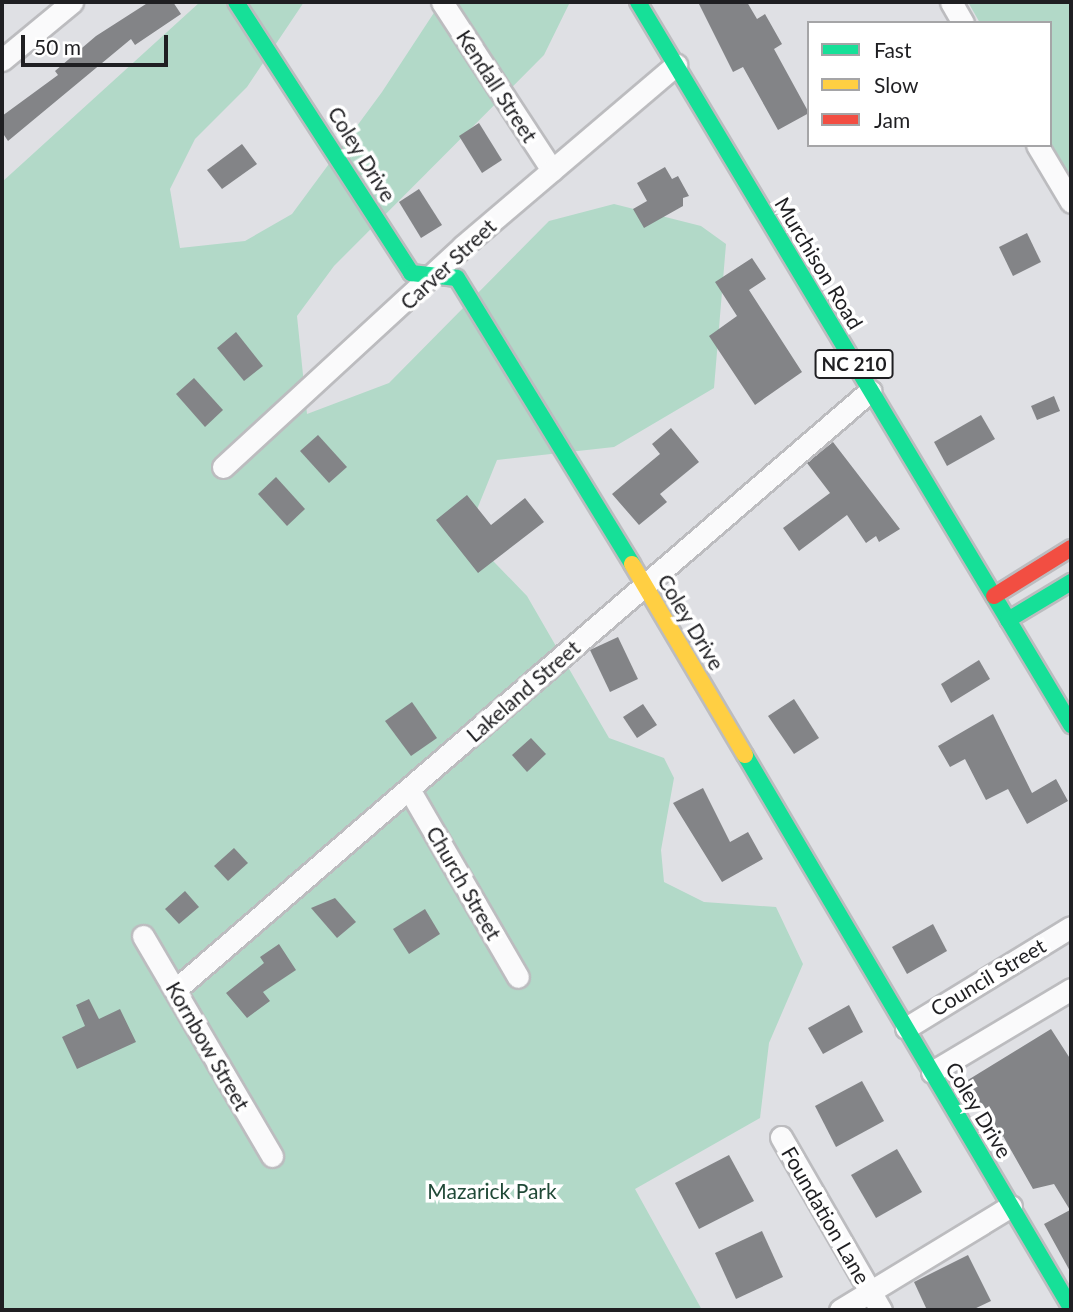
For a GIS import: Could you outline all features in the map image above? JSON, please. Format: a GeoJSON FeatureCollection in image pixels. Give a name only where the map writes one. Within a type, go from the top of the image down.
{"type":"FeatureCollection","features":[{"type":"Feature","properties":{"kind":"street"},"geometry":{"type":"LineString","coordinates":[[2,60],[72,2]]}},
{"type":"Feature","properties":{"kind":"street","name":"Coley Drive"},"geometry":{"type":"LineString","coordinates":[[236,2],[411,273],[457,278],[645,586],[1071,1308]]}},
{"type":"Feature","properties":{"kind":"street","name":"Kendall Street"},"geometry":{"type":"LineString","coordinates":[[442,2],[552,170]]}},
{"type":"Feature","properties":{"kind":"street","name":"Murchison Road"},"geometry":{"type":"LineString","coordinates":[[638,2],[1071,725]]}},
{"type":"Feature","properties":{"kind":"street"},"geometry":{"type":"LineString","coordinates":[[951,2],[962,21]]}},
{"type":"Feature","properties":{"kind":"street","name":"Carver Street"},"geometry":{"type":"LineString","coordinates":[[223,467],[552,170],[676,65]]}},
{"type":"Feature","properties":{"kind":"street"},"geometry":{"type":"LineString","coordinates":[[1038,147],[1071,202]]}},
{"type":"Feature","properties":{"kind":"street","name":"Lakeland Street"},"geometry":{"type":"LineString","coordinates":[[175,990],[870,391]]}},
{"type":"Feature","properties":{"kind":"street"},"geometry":{"type":"LineString","coordinates":[[994,596],[1071,548]]}},
{"type":"Feature","properties":{"kind":"street"},"geometry":{"type":"LineString","coordinates":[[1008,620],[1071,582]]}},
{"type":"Feature","properties":{"kind":"street","name":"Church Street"},"geometry":{"type":"LineString","coordinates":[[410,789],[519,977]]}},
{"type":"Feature","properties":{"kind":"street","name":"Council Street"},"geometry":{"type":"LineString","coordinates":[[905,1028],[1071,927]]}},
{"type":"Feature","properties":{"kind":"street","name":"Kornbow Street"},"geometry":{"type":"LineString","coordinates":[[143,936],[272,1156]]}},
{"type":"Feature","properties":{"kind":"street"},"geometry":{"type":"LineString","coordinates":[[932,1072],[1071,989]]}},
{"type":"Feature","properties":{"kind":"street","name":"Foundation Lane"},"geometry":{"type":"LineString","coordinates":[[780,1137],[876,1302],[1011,1206]]}},
{"type":"Feature","properties":{"kind":"street"},"geometry":{"type":"LineString","coordinates":[[840,1310],[876,1302]]}},
{"type":"Feature","properties":{"kind":"green space","name":"Mazarick Park"},"geometry":{"type":"Polygon","coordinates":[[[200,2],[304,2],[247,87],[195,139],[170,189],[180,248],[245,241],[292,214],[382,92],[441,2],[570,2],[544,55],[334,266],[297,316],[307,414],[389,383],[549,221],[614,204],[701,226],[726,244],[714,388],[614,447],[497,460],[467,534],[527,596],[609,738],[664,758],[674,778],[661,850],[664,882],[704,902],[776,907],[803,964],[769,1043],[760,1118],[635,1189],[702,1310],[2,1310],[2,182],[200,2]]]}},
{"type":"Feature","properties":{"kind":"green space"},"geometry":{"type":"Polygon","coordinates":[[[968,2],[1071,2],[1071,186],[1049,147],[1052,147],[1052,21],[979,21],[968,2]]]}},
{"type":"Feature","properties":{"kind":"building"},"geometry":{"type":"Polygon","coordinates":[[[149,2],[173,2],[181,14],[135,45],[131,39],[8,141],[2,132],[2,116],[58,75],[55,71],[96,36],[149,2]]]}},
{"type":"Feature","properties":{"kind":"building"},"geometry":{"type":"Polygon","coordinates":[[[698,2],[747,2],[757,19],[765,14],[782,44],[774,49],[807,109],[807,114],[778,130],[743,67],[733,72],[698,2]]]}},
{"type":"Feature","properties":{"kind":"building"},"geometry":{"type":"Polygon","coordinates":[[[479,123],[502,160],[482,173],[459,136],[479,123]]]}},
{"type":"Feature","properties":{"kind":"building"},"geometry":{"type":"Polygon","coordinates":[[[242,144],[257,164],[222,189],[207,170],[242,144]]]}},
{"type":"Feature","properties":{"kind":"building"},"geometry":{"type":"Polygon","coordinates":[[[665,167],[672,179],[678,176],[689,196],[683,198],[683,206],[644,228],[633,209],[647,201],[637,183],[665,167]]]}},
{"type":"Feature","properties":{"kind":"building"},"geometry":{"type":"Polygon","coordinates":[[[419,189],[442,225],[421,238],[399,202],[419,189]]]}},
{"type":"Feature","properties":{"kind":"building"},"geometry":{"type":"Polygon","coordinates":[[[1027,233],[1041,262],[1013,276],[999,247],[1027,233]]]}},
{"type":"Feature","properties":{"kind":"building"},"geometry":{"type":"Polygon","coordinates":[[[752,258],[766,279],[749,290],[802,372],[755,405],[709,336],[737,316],[715,282],[752,258]]]}},
{"type":"Feature","properties":{"kind":"building"},"geometry":{"type":"Polygon","coordinates":[[[236,332],[263,366],[244,381],[217,348],[236,332]]]}},
{"type":"Feature","properties":{"kind":"building"},"geometry":{"type":"Polygon","coordinates":[[[194,378],[223,410],[205,427],[176,394],[194,378]]]}},
{"type":"Feature","properties":{"kind":"building"},"geometry":{"type":"Polygon","coordinates":[[[1054,396],[1060,411],[1037,420],[1031,406],[1054,396]]]}},
{"type":"Feature","properties":{"kind":"building"},"geometry":{"type":"Polygon","coordinates":[[[981,415],[995,439],[947,466],[934,442],[981,415]]]}},
{"type":"Feature","properties":{"kind":"building"},"geometry":{"type":"Polygon","coordinates":[[[671,428],[699,462],[660,494],[667,502],[639,525],[612,494],[660,454],[652,444],[671,428]]]}},
{"type":"Feature","properties":{"kind":"building"},"geometry":{"type":"Polygon","coordinates":[[[318,435],[347,467],[329,483],[300,451],[318,435]]]}},
{"type":"Feature","properties":{"kind":"building"},"geometry":{"type":"Polygon","coordinates":[[[833,442],[900,529],[879,542],[876,536],[866,543],[847,515],[799,551],[783,528],[830,493],[807,463],[833,442]]]}},
{"type":"Feature","properties":{"kind":"building"},"geometry":{"type":"Polygon","coordinates":[[[276,477],[305,509],[287,526],[258,494],[276,477]]]}},
{"type":"Feature","properties":{"kind":"building"},"geometry":{"type":"Polygon","coordinates":[[[467,495],[491,525],[525,498],[544,522],[478,573],[436,520],[467,495]]]}},
{"type":"Feature","properties":{"kind":"building"},"geometry":{"type":"Polygon","coordinates":[[[618,637],[638,679],[610,692],[590,650],[618,637]]]}},
{"type":"Feature","properties":{"kind":"building"},"geometry":{"type":"Polygon","coordinates":[[[979,660],[990,679],[951,703],[941,684],[979,660]]]}},
{"type":"Feature","properties":{"kind":"building"},"geometry":{"type":"Polygon","coordinates":[[[794,699],[819,738],[794,754],[768,716],[794,699]]]}},
{"type":"Feature","properties":{"kind":"building"},"geometry":{"type":"Polygon","coordinates":[[[412,702],[437,738],[411,756],[385,721],[412,702]]]}},
{"type":"Feature","properties":{"kind":"building"},"geometry":{"type":"Polygon","coordinates":[[[643,704],[657,725],[637,738],[623,717],[643,704]]]}},
{"type":"Feature","properties":{"kind":"building"},"geometry":{"type":"Polygon","coordinates":[[[993,714],[1032,793],[1056,779],[1068,801],[1027,824],[1008,789],[986,800],[965,759],[950,767],[938,746],[993,714]]]}},
{"type":"Feature","properties":{"kind":"building"},"geometry":{"type":"Polygon","coordinates":[[[531,738],[546,754],[527,772],[512,755],[531,738]]]}},
{"type":"Feature","properties":{"kind":"building"},"geometry":{"type":"Polygon","coordinates":[[[703,788],[730,842],[748,832],[763,859],[722,882],[673,803],[703,788]]]}},
{"type":"Feature","properties":{"kind":"building"},"geometry":{"type":"Polygon","coordinates":[[[234,848],[248,863],[228,881],[214,866],[234,848]]]}},
{"type":"Feature","properties":{"kind":"building"},"geometry":{"type":"Polygon","coordinates":[[[185,891],[199,907],[179,924],[165,909],[185,891]]]}},
{"type":"Feature","properties":{"kind":"building"},"geometry":{"type":"Polygon","coordinates":[[[335,898],[356,922],[337,938],[311,908],[335,898]]]}},
{"type":"Feature","properties":{"kind":"building"},"geometry":{"type":"Polygon","coordinates":[[[425,909],[440,934],[409,954],[393,929],[425,909]]]}},
{"type":"Feature","properties":{"kind":"building"},"geometry":{"type":"Polygon","coordinates":[[[933,924],[947,951],[907,974],[892,947],[933,924]]]}},
{"type":"Feature","properties":{"kind":"building"},"geometry":{"type":"Polygon","coordinates":[[[279,944],[296,970],[263,992],[270,1001],[247,1018],[226,993],[264,963],[260,957],[279,944]]]}},
{"type":"Feature","properties":{"kind":"building"},"geometry":{"type":"Polygon","coordinates":[[[89,999],[99,1019],[120,1009],[136,1042],[77,1069],[62,1037],[85,1026],[76,1005],[89,999]]]}},
{"type":"Feature","properties":{"kind":"building"},"geometry":{"type":"Polygon","coordinates":[[[849,1005],[863,1032],[823,1054],[808,1028],[849,1005]]]}},
{"type":"Feature","properties":{"kind":"building"},"geometry":{"type":"Polygon","coordinates":[[[1051,1029],[1071,1060],[1071,1273],[1044,1224],[1070,1210],[1054,1184],[1033,1189],[1003,1136],[998,1139],[963,1083],[1051,1029]]]}},
{"type":"Feature","properties":{"kind":"building"},"geometry":{"type":"Polygon","coordinates":[[[862,1081],[884,1121],[836,1147],[815,1106],[862,1081]]]}},
{"type":"Feature","properties":{"kind":"building"},"geometry":{"type":"Polygon","coordinates":[[[897,1149],[922,1192],[876,1218],[851,1175],[897,1149]]]}},
{"type":"Feature","properties":{"kind":"building"},"geometry":{"type":"Polygon","coordinates":[[[729,1155],[754,1201],[699,1229],[675,1183],[729,1155]]]}},
{"type":"Feature","properties":{"kind":"building"},"geometry":{"type":"Polygon","coordinates":[[[762,1231],[783,1277],[736,1299],[715,1253],[762,1231]]]}},
{"type":"Feature","properties":{"kind":"building"},"geometry":{"type":"Polygon","coordinates":[[[968,1255],[991,1301],[972,1310],[927,1310],[914,1282],[968,1255]]]}},
{"type":"Feature","properties":{"kind":"traffic: fast"},"geometry":{"type":"LineString","coordinates":[[236,2],[411,273],[457,278],[632,564]]}},
{"type":"Feature","properties":{"kind":"traffic: fast"},"geometry":{"type":"LineString","coordinates":[[638,2],[1071,725]]}},
{"type":"Feature","properties":{"kind":"traffic: fast"},"geometry":{"type":"LineString","coordinates":[[1008,620],[1071,582]]}},
{"type":"Feature","properties":{"kind":"traffic: fast"},"geometry":{"type":"LineString","coordinates":[[745,755],[1071,1308]]}},
{"type":"Feature","properties":{"kind":"traffic: slow"},"geometry":{"type":"LineString","coordinates":[[632,564],[745,755]]}},
{"type":"Feature","properties":{"kind":"traffic: jam"},"geometry":{"type":"LineString","coordinates":[[994,596],[1071,548]]}}]}
